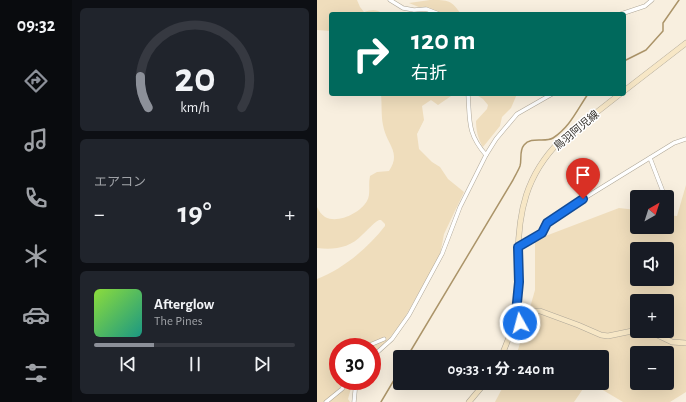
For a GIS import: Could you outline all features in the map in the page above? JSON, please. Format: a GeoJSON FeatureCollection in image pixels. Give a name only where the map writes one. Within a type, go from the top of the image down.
{"type":"FeatureCollection","features":[{"type":"Feature","properties":{"kind":"main road"},"geometry":{"type":"LineString","coordinates":[[626,89],[686,43]]}},
{"type":"Feature","properties":{"kind":"main road","name":"鳥羽阿児線"},"geometry":{"type":"LineString","coordinates":[[504,350],[516,313],[519,282],[518,247],[520,222],[525,196],[536,171],[545,158],[560,142],[618,96]]}},
{"type":"Feature","properties":{"kind":"main road"},"geometry":{"type":"LineString","coordinates":[[516,313],[540,311],[578,324],[601,335],[609,336],[630,332]]}},
{"type":"Feature","properties":{"kind":"main road"},"geometry":{"type":"LineString","coordinates":[[664,338],[673,342],[686,343]]}},
{"type":"Feature","properties":{"kind":"main road"},"geometry":{"type":"LineString","coordinates":[[469,402],[479,390]]}},
{"type":"Feature","properties":{"kind":"street"},"geometry":{"type":"LineString","coordinates":[[390,0],[403,8],[414,10],[426,9],[434,12]]}},
{"type":"Feature","properties":{"kind":"street"},"geometry":{"type":"LineString","coordinates":[[626,12],[645,6],[652,0]]}},
{"type":"Feature","properties":{"kind":"street"},"geometry":{"type":"LineString","coordinates":[[468,96],[469,119],[472,134],[476,144],[486,155]]}},
{"type":"Feature","properties":{"kind":"street"},"geometry":{"type":"LineString","coordinates":[[381,349],[392,339],[409,315],[442,254],[460,207],[486,155],[496,139],[517,114],[549,96]]}},
{"type":"Feature","properties":{"kind":"street"},"geometry":{"type":"LineString","coordinates":[[518,247],[542,233],[547,223],[674,143],[686,139]]}},
{"type":"Feature","properties":{"kind":"street"},"geometry":{"type":"LineString","coordinates":[[650,158],[662,190]]}},
{"type":"Feature","properties":{"kind":"street"},"geometry":{"type":"LineString","coordinates":[[516,313],[520,323]]}},
{"type":"Feature","properties":{"kind":"street"},"geometry":{"type":"LineString","coordinates":[[326,402],[341,390]]}},
{"type":"Feature","properties":{"kind":"street"},"geometry":{"type":"LineString","coordinates":[[354,402],[355,390]]}},
{"type":"Feature","properties":{"kind":"shaded area"},"geometry":{"type":"Polygon","coordinates":[[[317,0],[357,0],[364,12],[329,12],[329,31],[317,30],[317,0]]]}},
{"type":"Feature","properties":{"kind":"shaded area"},"geometry":{"type":"Polygon","coordinates":[[[441,0],[452,3],[460,12],[428,12],[409,3],[441,0]]]}},
{"type":"Feature","properties":{"kind":"shaded area"},"geometry":{"type":"Polygon","coordinates":[[[374,10],[380,12],[364,12],[374,10]]]}},
{"type":"Feature","properties":{"kind":"shaded area"},"geometry":{"type":"Polygon","coordinates":[[[381,96],[451,96],[438,105],[431,100],[422,106],[424,120],[417,134],[419,149],[432,162],[440,167],[448,179],[464,192],[444,234],[440,255],[400,326],[386,342],[381,346],[381,338],[329,338],[329,390],[350,390],[348,399],[350,402],[317,402],[317,279],[336,270],[363,250],[385,226],[385,224],[379,220],[352,243],[347,245],[330,249],[317,248],[317,207],[325,217],[336,219],[354,213],[364,205],[369,195],[370,176],[377,172],[389,171],[393,164],[394,153],[383,125],[381,96]]]}},
{"type":"Feature","properties":{"kind":"shaded area"},"geometry":{"type":"Polygon","coordinates":[[[478,96],[516,96],[511,108],[502,117],[500,126],[483,147],[476,128],[476,121],[487,109],[488,105],[478,96]]]}},
{"type":"Feature","properties":{"kind":"shaded area"},"geometry":{"type":"Polygon","coordinates":[[[686,185],[686,392],[670,402],[623,402],[603,390],[609,390],[609,350],[518,350],[535,290],[535,240],[619,208],[630,209],[630,234],[674,234],[674,216],[677,216],[686,185]]]}},
{"type":"Feature","properties":{"kind":"shaded area"},"geometry":{"type":"Polygon","coordinates":[[[501,390],[582,390],[574,402],[495,402],[501,390]]]}},
{"type":"Feature","properties":{"kind":"waterway"},"geometry":{"type":"LineString","coordinates":[[626,60],[646,50],[663,31],[663,23],[679,0]]}},
{"type":"Feature","properties":{"kind":"waterway"},"geometry":{"type":"LineString","coordinates":[[411,350],[513,180],[520,166],[522,147],[527,142],[534,140],[546,140],[559,134],[573,118],[587,96]]}},
{"type":"Feature","properties":{"kind":"waterway"},"geometry":{"type":"LineString","coordinates":[[381,402],[393,382]]}},
{"type":"Feature","properties":{"kind":"route"},"geometry":{"type":"LineString","coordinates":[[520,323],[516,313],[519,282],[518,247],[542,233],[547,223],[583,199]]}}]}
